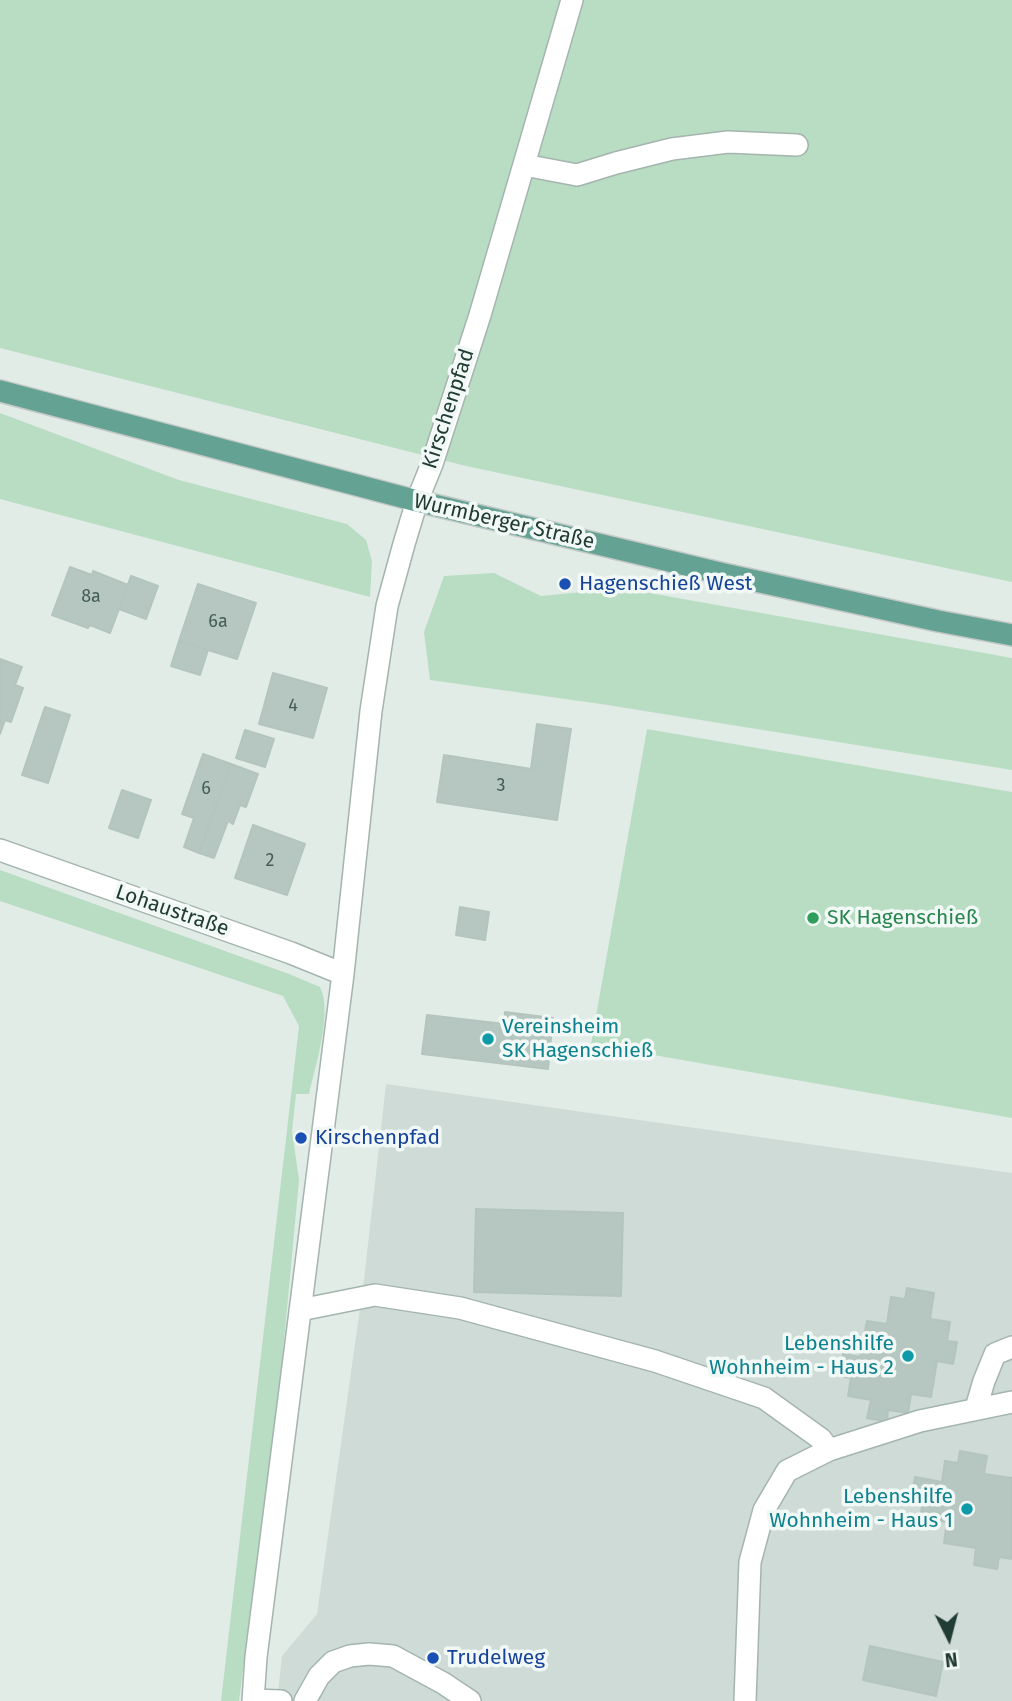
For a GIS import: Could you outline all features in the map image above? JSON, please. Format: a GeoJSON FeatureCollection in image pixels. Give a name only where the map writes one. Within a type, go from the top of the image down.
{"type":"FeatureCollection","features":[{"type":"Feature","properties":{"kind":"main road","name":"Wurmberger Straße"},"geometry":{"type":"LineString","coordinates":[[0,391],[417,502],[724,574],[1012,635]]}},
{"type":"Feature","properties":{"kind":"street","name":"Kirschenpfad"},"geometry":{"type":"LineString","coordinates":[[253,1701],[256,1657],[343,974],[370,711],[385,619],[404,544],[472,340],[572,0]]}},
{"type":"Feature","properties":{"kind":"street"},"geometry":{"type":"LineString","coordinates":[[524,165],[577,175],[672,149],[728,142],[797,145]]}},
{"type":"Feature","properties":{"kind":"street","name":"Lohaustraße"},"geometry":{"type":"LineString","coordinates":[[0,850],[292,953],[343,974]]}},
{"type":"Feature","properties":{"kind":"street"},"geometry":{"type":"LineString","coordinates":[[300,1310],[375,1294],[460,1308],[655,1361],[764,1398],[821,1439],[829,1450]]}},
{"type":"Feature","properties":{"kind":"street"},"geometry":{"type":"LineString","coordinates":[[976,1408],[995,1354],[1012,1347]]}},
{"type":"Feature","properties":{"kind":"street"},"geometry":{"type":"LineString","coordinates":[[745,1701],[750,1562],[764,1510],[788,1471],[829,1450],[920,1421],[1012,1402]]}},
{"type":"Feature","properties":{"kind":"street"},"geometry":{"type":"LineString","coordinates":[[304,1701],[319,1676],[333,1662],[350,1656],[369,1654],[393,1656],[470,1701]]}},
{"type":"Feature","properties":{"kind":"street"},"geometry":{"type":"LineString","coordinates":[[253,1701],[281,1701]]}},
{"type":"Feature","properties":{"kind":"shaded area"},"geometry":{"type":"Polygon","coordinates":[[[386,1084],[1012,1173],[1012,1701],[277,1701],[282,1656],[317,1614],[364,1280],[386,1084]]]}},
{"type":"Feature","properties":{"kind":"green space"},"geometry":{"type":"Polygon","coordinates":[[[0,0],[1012,0],[1012,582],[466,466],[0,348],[0,0]]]}},
{"type":"Feature","properties":{"kind":"green space"},"geometry":{"type":"Polygon","coordinates":[[[0,413],[179,480],[347,524],[366,540],[372,561],[370,597],[0,499],[0,413]]]}},
{"type":"Feature","properties":{"kind":"green space"},"geometry":{"type":"Polygon","coordinates":[[[494,573],[541,596],[622,588],[1012,658],[1012,770],[601,704],[430,680],[424,632],[444,576],[494,573]]]}},
{"type":"Feature","properties":{"kind":"green space","name":"SK Hagenschieß"},"geometry":{"type":"Polygon","coordinates":[[[647,729],[1012,792],[1012,1118],[591,1044],[647,729]]]}},
{"type":"Feature","properties":{"kind":"green space"},"geometry":{"type":"Polygon","coordinates":[[[0,870],[289,974],[320,987],[324,998],[322,1040],[309,1094],[296,1094],[292,1131],[299,1180],[279,1395],[239,1701],[221,1701],[299,1026],[283,996],[0,901],[0,870]]]}},
{"type":"Feature","properties":{"kind":"building"},"geometry":{"type":"Polygon","coordinates":[[[70,567],[92,575],[93,571],[128,585],[110,633],[52,615],[70,567]]]}},
{"type":"Feature","properties":{"kind":"building"},"geometry":{"type":"Polygon","coordinates":[[[131,576],[158,586],[146,619],[119,609],[131,576]]]}},
{"type":"Feature","properties":{"kind":"building"},"geometry":{"type":"Polygon","coordinates":[[[198,584],[256,603],[237,659],[179,641],[198,584]]]}},
{"type":"Feature","properties":{"kind":"building"},"geometry":{"type":"Polygon","coordinates":[[[179,641],[208,650],[200,675],[171,666],[179,641]]]}},
{"type":"Feature","properties":{"kind":"building"},"geometry":{"type":"Polygon","coordinates":[[[0,659],[22,667],[15,685],[23,688],[11,722],[5,720],[0,734],[0,659]]]}},
{"type":"Feature","properties":{"kind":"building"},"geometry":{"type":"Polygon","coordinates":[[[273,673],[327,688],[313,738],[259,724],[273,673]]]}},
{"type":"Feature","properties":{"kind":"building"},"geometry":{"type":"Polygon","coordinates":[[[45,707],[70,715],[48,783],[22,775],[45,707]]]}},
{"type":"Feature","properties":{"kind":"building"},"geometry":{"type":"Polygon","coordinates":[[[537,724],[571,729],[557,820],[437,802],[444,755],[531,769],[537,724]]]}},
{"type":"Feature","properties":{"kind":"building"},"geometry":{"type":"Polygon","coordinates":[[[245,730],[274,739],[265,767],[236,758],[245,730]]]}},
{"type":"Feature","properties":{"kind":"building"},"geometry":{"type":"Polygon","coordinates":[[[203,754],[231,764],[199,853],[184,847],[194,818],[182,814],[203,754]]]}},
{"type":"Feature","properties":{"kind":"building"},"geometry":{"type":"Polygon","coordinates":[[[231,764],[258,774],[246,807],[240,805],[233,824],[228,821],[214,858],[199,853],[231,764]]]}},
{"type":"Feature","properties":{"kind":"building"},"geometry":{"type":"Polygon","coordinates":[[[122,790],[151,800],[138,838],[109,828],[122,790]]]}},
{"type":"Feature","properties":{"kind":"building"},"geometry":{"type":"Polygon","coordinates":[[[253,825],[305,844],[287,895],[235,878],[253,825]]]}},
{"type":"Feature","properties":{"kind":"building"},"geometry":{"type":"Polygon","coordinates":[[[460,907],[489,912],[485,940],[456,935],[460,907]]]}},
{"type":"Feature","properties":{"kind":"building","name":"Vereinsheim SK Hagenschieß"},"geometry":{"type":"Polygon","coordinates":[[[505,1012],[553,1018],[548,1069],[422,1054],[427,1015],[504,1024],[505,1012]]]}},
{"type":"Feature","properties":{"kind":"building"},"geometry":{"type":"Polygon","coordinates":[[[476,1209],[623,1213],[621,1296],[474,1292],[476,1209]]]}},
{"type":"Feature","properties":{"kind":"building","name":"Lebenshilfe Wohnheim - Haus 2"},"geometry":{"type":"Polygon","coordinates":[[[907,1288],[934,1293],[930,1319],[950,1322],[947,1341],[957,1342],[953,1364],[937,1361],[931,1397],[911,1394],[908,1413],[888,1410],[887,1422],[867,1418],[871,1400],[848,1396],[851,1378],[839,1376],[843,1354],[860,1357],[867,1321],[887,1324],[891,1297],[905,1299],[907,1288]]]}},
{"type":"Feature","properties":{"kind":"building","name":"Lebenshilfe Wohnheim - Haus 1"},"geometry":{"type":"Polygon","coordinates":[[[960,1451],[987,1456],[984,1474],[1012,1478],[1012,1559],[999,1557],[997,1569],[974,1565],[976,1548],[944,1543],[947,1522],[920,1518],[923,1501],[911,1499],[915,1477],[942,1482],[945,1461],[958,1463],[960,1451]]]}},
{"type":"Feature","properties":{"kind":"building"},"geometry":{"type":"Polygon","coordinates":[[[870,1646],[943,1662],[936,1696],[863,1680],[870,1646]]]}},
{"type":"Feature","properties":{"kind":"place","name":"Hagenschieß West"},"geometry":{"type":"Point","coordinates":[565,584]}},
{"type":"Feature","properties":{"kind":"place","name":"SK Hagenschieß"},"geometry":{"type":"Point","coordinates":[813,918]}},
{"type":"Feature","properties":{"kind":"place","name":"Vereinsheim SK Hagenschieß"},"geometry":{"type":"Point","coordinates":[488,1039]}},
{"type":"Feature","properties":{"kind":"place","name":"Kirschenpfad"},"geometry":{"type":"Point","coordinates":[301,1138]}},
{"type":"Feature","properties":{"kind":"place","name":"Lebenshilfe Wohnheim - Haus 2"},"geometry":{"type":"Point","coordinates":[908,1356]}},
{"type":"Feature","properties":{"kind":"place","name":"Lebenshilfe Wohnheim - Haus 1"},"geometry":{"type":"Point","coordinates":[967,1509]}},
{"type":"Feature","properties":{"kind":"place","name":"Trudelweg"},"geometry":{"type":"Point","coordinates":[433,1658]}}]}
